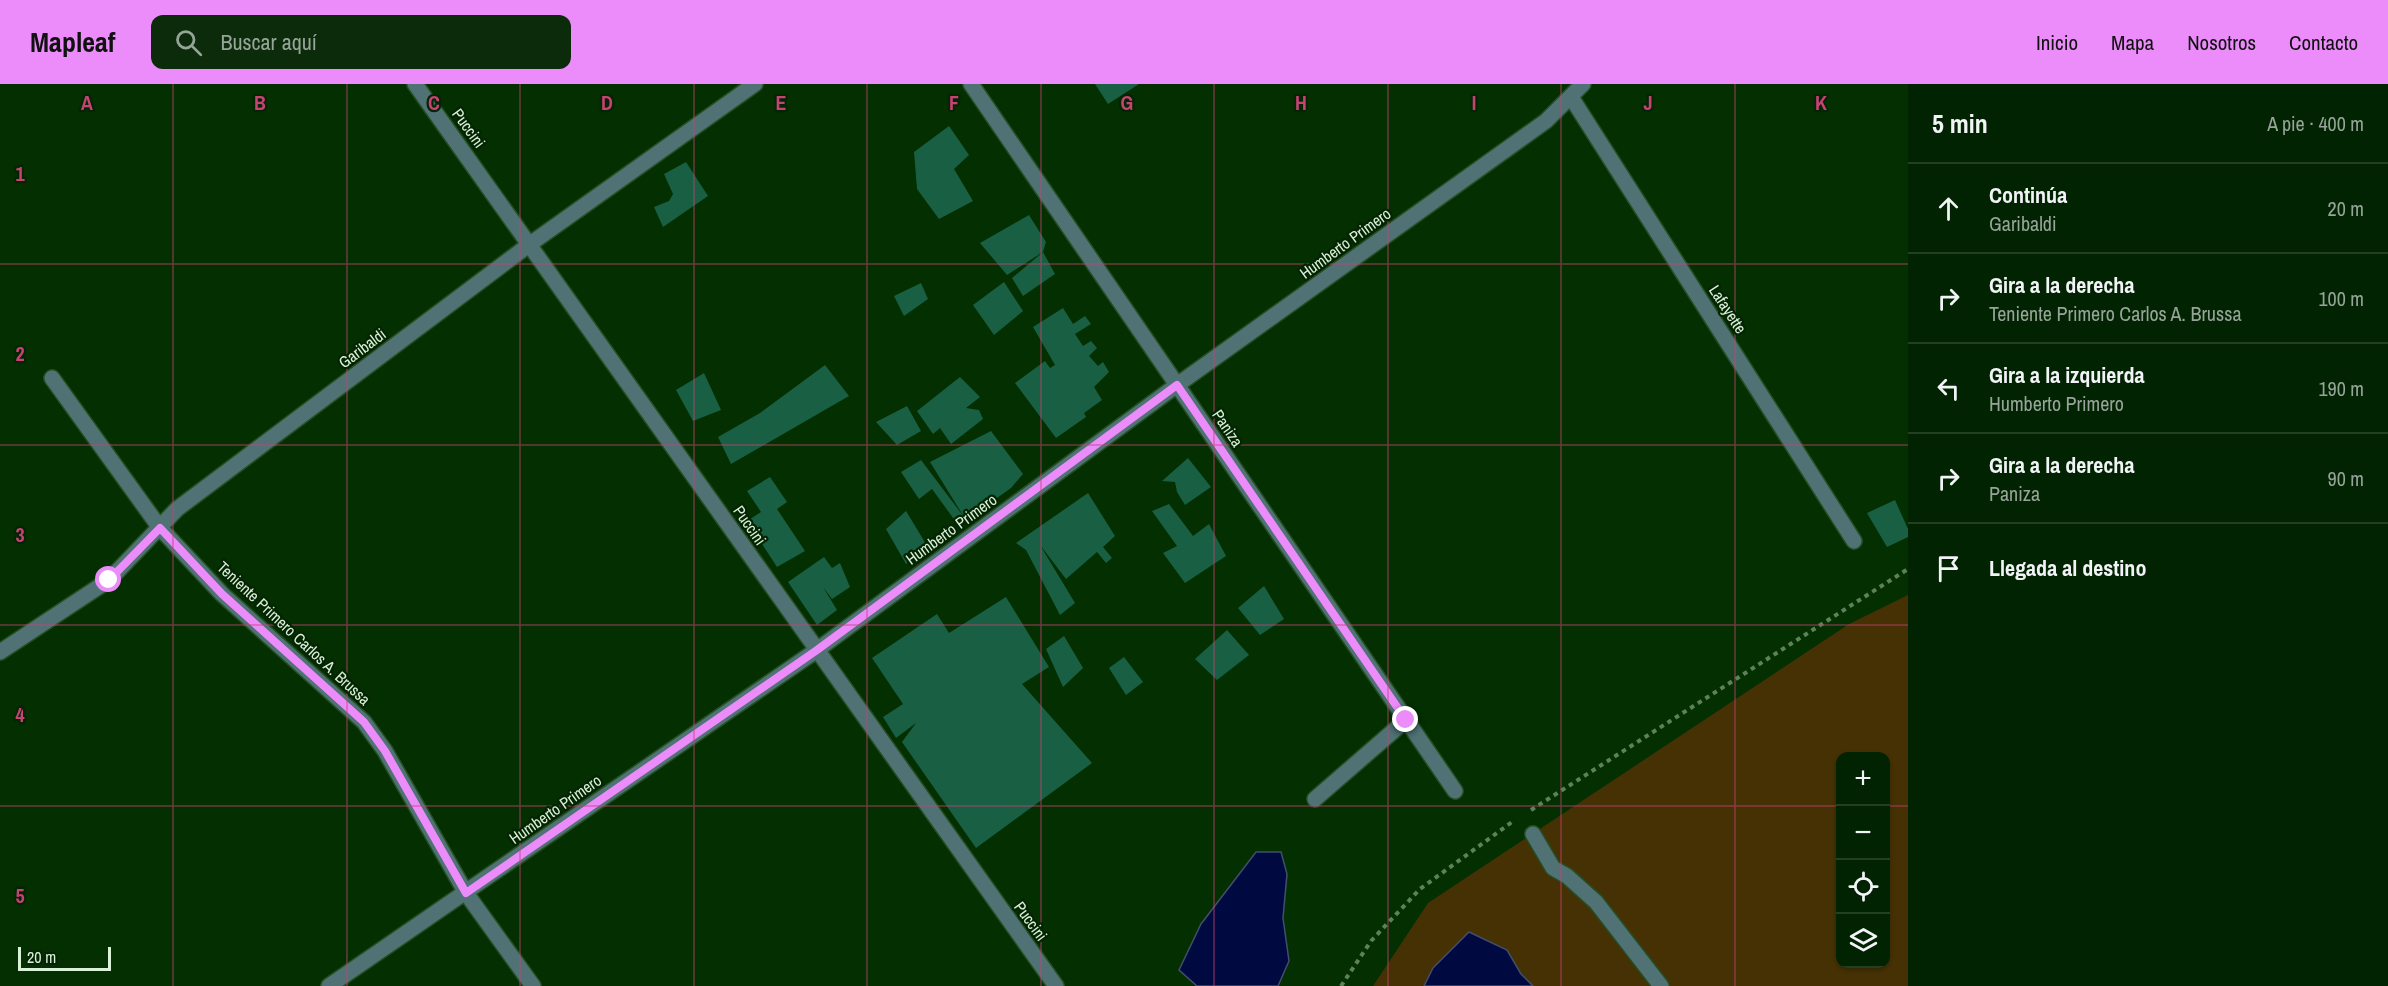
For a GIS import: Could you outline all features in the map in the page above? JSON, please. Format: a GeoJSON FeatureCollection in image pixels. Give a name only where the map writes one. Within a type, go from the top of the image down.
{"type":"FeatureCollection","features":[{"type":"Feature","properties":{"kind":"street","name":"Puccini"},"geometry":{"type":"LineString","coordinates":[[415,84],[1056,986]]}},
{"type":"Feature","properties":{"kind":"street","name":"Garibaldi"},"geometry":{"type":"LineString","coordinates":[[0,652],[109,580],[177,509],[530,244],[755,84]]}},
{"type":"Feature","properties":{"kind":"street","name":"Paniza"},"geometry":{"type":"LineString","coordinates":[[970,84],[1455,791]]}},
{"type":"Feature","properties":{"kind":"street","name":"Humberto Primero"},"geometry":{"type":"LineString","coordinates":[[329,986],[817,650],[1177,385],[1546,121],[1583,84]]}},
{"type":"Feature","properties":{"kind":"street","name":"Lafayette"},"geometry":{"type":"LineString","coordinates":[[1571,96],[1854,541]]}},
{"type":"Feature","properties":{"kind":"street","name":"Teniente Primero Carlos A. Brussa"},"geometry":{"type":"LineString","coordinates":[[52,378],[160,528],[222,594],[364,722],[385,751],[466,893],[533,986]]}},
{"type":"Feature","properties":{"kind":"street"},"geometry":{"type":"LineString","coordinates":[[1315,799],[1406,720]]}},
{"type":"Feature","properties":{"kind":"street"},"geometry":{"type":"LineString","coordinates":[[1533,834],[1552,868],[1567,876],[1596,902],[1661,986]]}},
{"type":"Feature","properties":{"kind":"path"},"geometry":{"type":"LineString","coordinates":[[1527,812],[1908,569]]}},
{"type":"Feature","properties":{"kind":"path"},"geometry":{"type":"LineString","coordinates":[[1341,986],[1371,941],[1420,889],[1479,843],[1518,818]]}},
{"type":"Feature","properties":{"kind":"shaded area"},"geometry":{"type":"Polygon","coordinates":[[[1908,595],[1908,986],[1373,986],[1428,903],[1849,624],[1908,595]]]}},
{"type":"Feature","properties":{"kind":"shaded area"},"geometry":{"type":"Polygon","coordinates":[[[1256,852],[1281,852],[1287,874],[1283,918],[1289,961],[1278,986],[1197,986],[1179,970],[1201,924],[1256,852]]]}},
{"type":"Feature","properties":{"kind":"shaded area"},"geometry":{"type":"Polygon","coordinates":[[[1469,932],[1507,950],[1521,974],[1533,986],[1424,986],[1433,968],[1469,932]]]}},
{"type":"Feature","properties":{"kind":"building"},"geometry":{"type":"Polygon","coordinates":[[[1095,84],[1139,84],[1108,104],[1095,84]]]}},
{"type":"Feature","properties":{"kind":"building"},"geometry":{"type":"Polygon","coordinates":[[[949,126],[969,155],[954,169],[973,201],[939,219],[917,189],[914,152],[949,126]]]}},
{"type":"Feature","properties":{"kind":"building"},"geometry":{"type":"Polygon","coordinates":[[[686,162],[708,196],[663,227],[654,207],[669,201],[673,194],[664,174],[686,162]]]}},
{"type":"Feature","properties":{"kind":"building"},"geometry":{"type":"Polygon","coordinates":[[[1029,215],[1046,242],[1043,252],[1007,275],[980,243],[1029,215]]]}},
{"type":"Feature","properties":{"kind":"building"},"geometry":{"type":"Polygon","coordinates":[[[1043,252],[1055,274],[1023,296],[1012,278],[1043,252]]]}},
{"type":"Feature","properties":{"kind":"building"},"geometry":{"type":"Polygon","coordinates":[[[1004,282],[1023,311],[994,335],[973,305],[1004,282]]]}},
{"type":"Feature","properties":{"kind":"building"},"geometry":{"type":"Polygon","coordinates":[[[921,283],[928,299],[904,316],[894,296],[921,283]]]}},
{"type":"Feature","properties":{"kind":"building"},"geometry":{"type":"Polygon","coordinates":[[[1063,308],[1073,324],[1085,316],[1091,324],[1075,334],[1083,346],[1091,341],[1097,348],[1089,356],[1098,366],[1103,362],[1109,372],[1094,387],[1102,400],[1084,413],[1086,417],[1056,438],[1015,383],[1045,361],[1050,368],[1055,365],[1033,327],[1063,308]]]}},
{"type":"Feature","properties":{"kind":"building"},"geometry":{"type":"Polygon","coordinates":[[[825,365],[849,396],[731,464],[718,437],[760,413],[825,365]]]}},
{"type":"Feature","properties":{"kind":"building"},"geometry":{"type":"Polygon","coordinates":[[[704,373],[721,410],[693,421],[676,390],[704,373]]]}},
{"type":"Feature","properties":{"kind":"building"},"geometry":{"type":"Polygon","coordinates":[[[960,377],[980,397],[966,408],[979,410],[983,419],[951,444],[940,428],[933,434],[917,411],[960,377]]]}},
{"type":"Feature","properties":{"kind":"building"},"geometry":{"type":"Polygon","coordinates":[[[907,406],[921,431],[897,445],[876,422],[907,406]]]}},
{"type":"Feature","properties":{"kind":"building"},"geometry":{"type":"Polygon","coordinates":[[[991,431],[1023,474],[1011,488],[966,520],[956,522],[932,489],[919,499],[901,472],[921,460],[964,517],[930,462],[991,431]]]}},
{"type":"Feature","properties":{"kind":"building"},"geometry":{"type":"Polygon","coordinates":[[[1188,458],[1211,487],[1185,505],[1177,492],[1175,482],[1162,481],[1188,458]]]}},
{"type":"Feature","properties":{"kind":"building"},"geometry":{"type":"Polygon","coordinates":[[[770,477],[787,502],[777,509],[805,551],[777,567],[747,521],[761,512],[747,491],[770,477]]]}},
{"type":"Feature","properties":{"kind":"building"},"geometry":{"type":"Polygon","coordinates":[[[1088,493],[1115,536],[1103,547],[1112,558],[1106,563],[1097,552],[1066,579],[1040,545],[1075,603],[1060,615],[1026,550],[1016,543],[1088,493]]]}},
{"type":"Feature","properties":{"kind":"building"},"geometry":{"type":"Polygon","coordinates":[[[1895,500],[1908,529],[1908,537],[1887,547],[1867,513],[1895,500]]]}},
{"type":"Feature","properties":{"kind":"building"},"geometry":{"type":"Polygon","coordinates":[[[1169,504],[1193,536],[1209,524],[1226,556],[1185,583],[1163,553],[1177,546],[1152,511],[1169,504]]]}},
{"type":"Feature","properties":{"kind":"building"},"geometry":{"type":"Polygon","coordinates":[[[906,511],[926,544],[906,564],[886,529],[906,511]]]}},
{"type":"Feature","properties":{"kind":"building"},"geometry":{"type":"Polygon","coordinates":[[[824,557],[832,568],[840,563],[850,587],[832,599],[823,587],[837,610],[817,625],[788,582],[824,557]]]}},
{"type":"Feature","properties":{"kind":"building"},"geometry":{"type":"Polygon","coordinates":[[[1264,586],[1284,619],[1260,635],[1238,608],[1264,586]]]}},
{"type":"Feature","properties":{"kind":"building"},"geometry":{"type":"Polygon","coordinates":[[[1006,597],[1049,667],[1022,684],[1092,763],[976,848],[902,742],[916,723],[896,738],[883,717],[903,704],[872,658],[937,614],[949,633],[1006,597]]]}},
{"type":"Feature","properties":{"kind":"building"},"geometry":{"type":"Polygon","coordinates":[[[1227,630],[1249,655],[1217,680],[1195,659],[1227,630]]]}},
{"type":"Feature","properties":{"kind":"building"},"geometry":{"type":"Polygon","coordinates":[[[1064,636],[1083,668],[1063,687],[1046,649],[1064,636]]]}},
{"type":"Feature","properties":{"kind":"building"},"geometry":{"type":"Polygon","coordinates":[[[1124,657],[1143,682],[1126,695],[1109,668],[1124,657]]]}},
{"type":"Feature","properties":{"kind":"route"},"geometry":{"type":"LineString","coordinates":[[109,580],[160,528],[222,594],[364,722],[385,751],[466,893],[817,650],[1177,385],[1406,720]]}}]}
